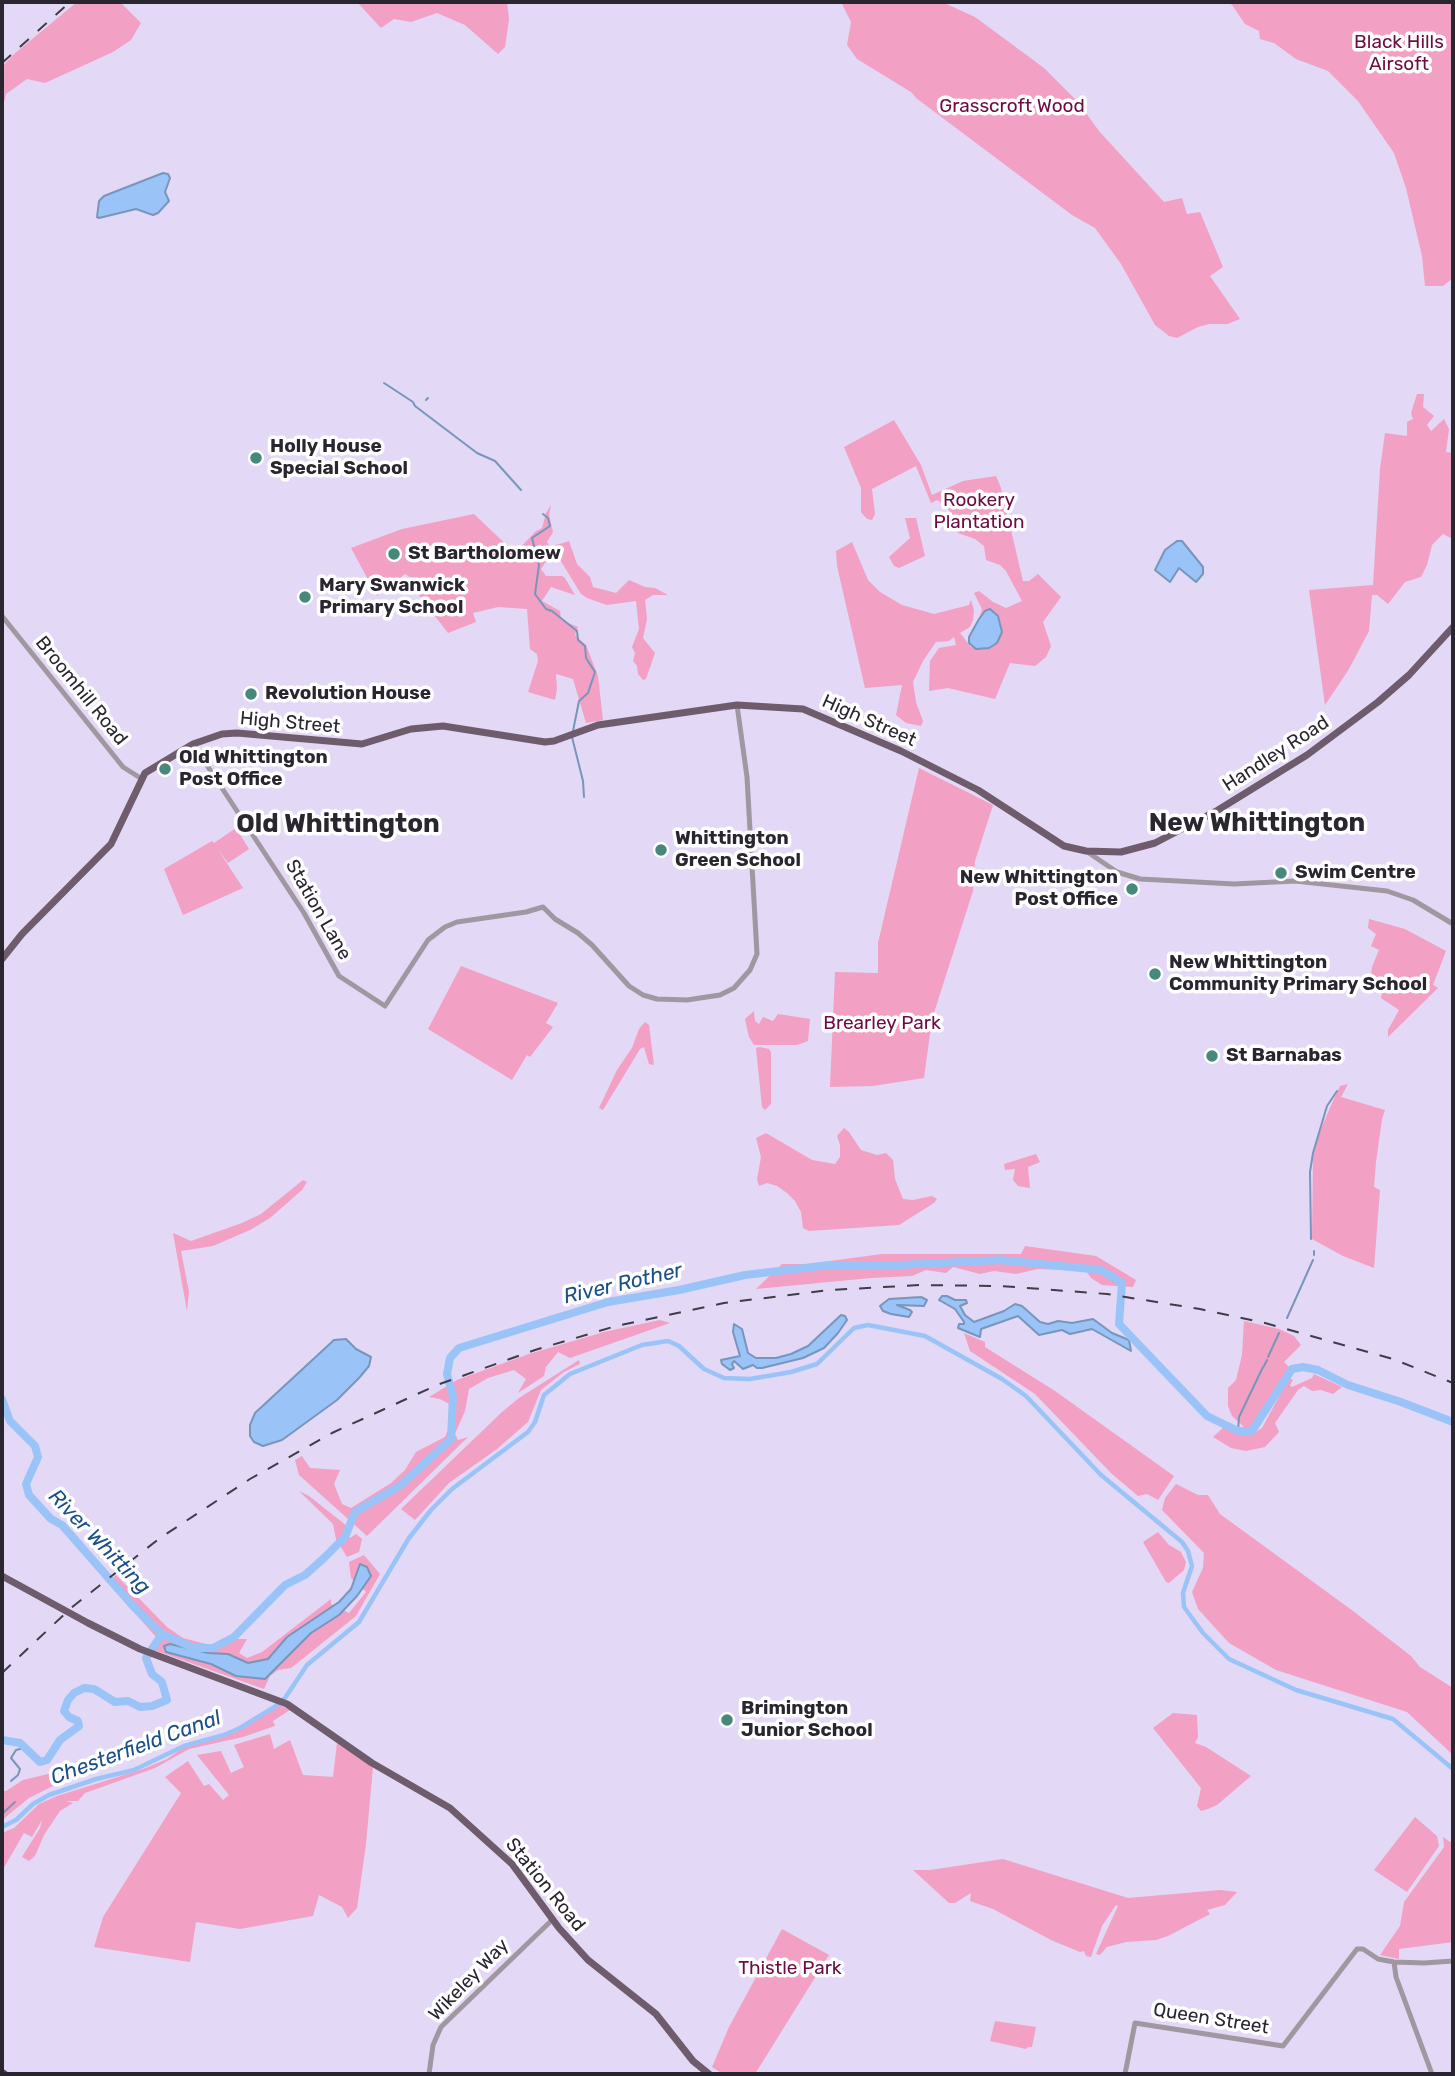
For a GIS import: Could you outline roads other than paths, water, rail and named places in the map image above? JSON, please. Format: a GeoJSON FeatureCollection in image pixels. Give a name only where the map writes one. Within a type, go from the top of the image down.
{"type":"FeatureCollection","features":[{"type":"Feature","properties":{"kind":"main road","name":"Handley Road"},"geometry":{"type":"LineString","coordinates":[[1086,851],[1132,850],[1155,843],[1218,810],[1307,755],[1378,702],[1416,668],[1453,627]]}},
{"type":"Feature","properties":{"kind":"main road","name":"High Street"},"geometry":{"type":"LineString","coordinates":[[142,779],[160,762],[193,744],[222,734],[362,744],[411,729],[443,726],[545,742],[598,725],[737,705],[803,709],[838,722],[978,790],[1064,846],[1086,851]]}},
{"type":"Feature","properties":{"kind":"main road"},"geometry":{"type":"LineString","coordinates":[[2,959],[22,934],[111,844],[142,779]]}},
{"type":"Feature","properties":{"kind":"main road","name":"Station Road"},"geometry":{"type":"LineString","coordinates":[[2,1576],[151,1654],[287,1704],[372,1763],[450,1808],[512,1864],[552,1920],[589,1960],[656,2014],[693,2061],[709,2074]]}},
{"type":"Feature","properties":{"kind":"street","name":"Broomhill Road"},"geometry":{"type":"LineString","coordinates":[[2,616],[123,767],[142,779]]}},
{"type":"Feature","properties":{"kind":"street","name":"Station Lane"},"geometry":{"type":"LineString","coordinates":[[193,744],[304,913],[339,976],[385,1006],[428,940],[445,927],[457,922],[543,907],[555,919],[592,945],[629,986],[643,995],[657,999],[687,1000],[720,995],[734,988],[750,970],[757,954],[747,777],[737,705]]}},
{"type":"Feature","properties":{"kind":"street","name":"High Street"},"geometry":{"type":"LineString","coordinates":[[1086,851],[1128,877],[1224,884],[1295,881],[1387,891],[1402,894],[1453,924]]}},
{"type":"Feature","properties":{"kind":"street","name":"Wikeley Way"},"geometry":{"type":"LineString","coordinates":[[429,2074],[433,2045],[441,2027],[552,1920]]}},
{"type":"Feature","properties":{"kind":"street","name":"Queen Street"},"geometry":{"type":"LineString","coordinates":[[1125,2074],[1135,2024],[1283,2046],[1357,1949],[1363,1949],[1378,1959],[1394,1962]]}},
{"type":"Feature","properties":{"kind":"street"},"geometry":{"type":"LineString","coordinates":[[1432,2074],[1396,1978],[1394,1962],[1453,1961]]}},
{"type":"Feature","properties":{"kind":"water"},"geometry":{"type":"Polygon","coordinates":[[[163,173],[170,178],[165,192],[169,201],[158,213],[153,215],[136,209],[97,217],[99,201],[104,196],[163,173]]]}},
{"type":"Feature","properties":{"kind":"water"},"geometry":{"type":"Polygon","coordinates":[[[1177,541],[1182,541],[1203,567],[1203,574],[1196,582],[1179,568],[1170,582],[1155,570],[1165,550],[1177,541]]]}},
{"type":"Feature","properties":{"kind":"water"},"geometry":{"type":"Polygon","coordinates":[[[990,609],[998,616],[1002,632],[997,643],[989,648],[976,649],[969,643],[969,637],[985,611],[990,609]]]}},
{"type":"Feature","properties":{"kind":"water"},"geometry":{"type":"Polygon","coordinates":[[[942,1296],[966,1300],[967,1303],[960,1306],[965,1315],[974,1322],[1015,1304],[1022,1306],[1040,1322],[1048,1324],[1093,1319],[1112,1333],[1129,1340],[1131,1351],[1092,1329],[1070,1334],[1062,1330],[1039,1335],[1018,1316],[981,1329],[980,1337],[958,1328],[959,1324],[964,1322],[955,1309],[939,1300],[942,1296]]]}},
{"type":"Feature","properties":{"kind":"water"},"geometry":{"type":"Polygon","coordinates":[[[921,1297],[927,1300],[924,1306],[897,1305],[912,1312],[909,1317],[883,1311],[880,1306],[889,1299],[921,1297]]]}},
{"type":"Feature","properties":{"kind":"water"},"geometry":{"type":"Polygon","coordinates":[[[841,1315],[847,1320],[838,1333],[824,1348],[803,1358],[762,1368],[753,1365],[743,1369],[734,1361],[734,1368],[730,1370],[722,1364],[721,1360],[740,1356],[733,1332],[734,1324],[742,1329],[748,1353],[756,1358],[776,1358],[808,1346],[841,1315]]]}},
{"type":"Feature","properties":{"kind":"water"},"geometry":{"type":"Polygon","coordinates":[[[346,1339],[356,1349],[371,1357],[369,1366],[359,1378],[337,1400],[282,1440],[263,1446],[254,1442],[250,1436],[250,1425],[255,1413],[334,1340],[346,1339]]]}},
{"type":"Feature","properties":{"kind":"water"},"geometry":{"type":"Polygon","coordinates":[[[360,1564],[367,1567],[371,1576],[357,1596],[339,1615],[311,1633],[265,1679],[236,1676],[211,1664],[166,1652],[164,1646],[170,1644],[208,1653],[228,1654],[248,1663],[268,1659],[287,1637],[339,1602],[351,1589],[360,1564]]]}},
{"type":"Feature","properties":{"kind":"waterway"},"geometry":{"type":"LineString","coordinates":[[384,383],[413,402],[477,453],[495,461],[521,490]]}},
{"type":"Feature","properties":{"kind":"waterway"},"geometry":{"type":"LineString","coordinates":[[543,514],[548,518],[550,526],[532,538],[539,565],[535,594],[546,609],[577,631],[578,640],[585,646],[586,658],[595,672],[588,693],[579,701],[573,731]]}},
{"type":"Feature","properties":{"kind":"waterway"},"geometry":{"type":"LineString","coordinates":[[572,737],[583,781],[584,797]]}},
{"type":"Feature","properties":{"kind":"waterway"},"geometry":{"type":"LineString","coordinates":[[1311,1239],[1310,1172],[1313,1153],[1327,1106],[1337,1091]]}},
{"type":"Feature","properties":{"kind":"waterway","name":"River Rother"},"geometry":{"type":"LineString","coordinates":[[2,1740],[20,1743],[40,1762],[47,1760],[60,1740],[79,1726],[78,1721],[64,1711],[74,1693],[84,1688],[94,1689],[115,1702],[128,1701],[140,1707],[167,1700],[162,1682],[152,1674],[146,1658],[162,1634],[194,1648],[213,1648],[234,1637],[285,1585],[305,1575],[345,1537],[355,1512],[401,1485],[451,1439],[453,1396],[447,1374],[450,1358],[459,1348],[608,1302],[745,1275],[830,1265],[1000,1260],[1101,1270],[1122,1283],[1119,1324],[1207,1416],[1238,1431],[1252,1431],[1292,1369],[1303,1367],[1318,1370],[1348,1385],[1453,1422]]}},
{"type":"Feature","properties":{"kind":"waterway"},"geometry":{"type":"LineString","coordinates":[[1287,1318],[1313,1260]]}},
{"type":"Feature","properties":{"kind":"waterway","name":"Chesterfield Canal"},"geometry":{"type":"LineString","coordinates":[[2,1827],[49,1795],[134,1770],[184,1746],[224,1735],[276,1706],[285,1698],[307,1665],[359,1622],[409,1538],[431,1510],[452,1489],[528,1432],[535,1422],[544,1395],[570,1374],[642,1345],[668,1341],[679,1346],[704,1369],[724,1378],[750,1379],[791,1372],[817,1364],[854,1328],[868,1325],[925,1336],[1002,1379],[1026,1396],[1101,1475],[1182,1542],[1192,1566],[1183,1593],[1184,1607],[1203,1633],[1229,1659],[1296,1690],[1393,1719],[1453,1769]]}},
{"type":"Feature","properties":{"kind":"waterway"},"geometry":{"type":"LineString","coordinates":[[1268,1357],[1279,1333]]}},
{"type":"Feature","properties":{"kind":"waterway"},"geometry":{"type":"LineString","coordinates":[[1264,1366],[1267,1360]]}},
{"type":"Feature","properties":{"kind":"waterway"},"geometry":{"type":"LineString","coordinates":[[1238,1431],[1239,1417],[1263,1367]]}},
{"type":"Feature","properties":{"kind":"waterway","name":"River Whitting"},"geometry":{"type":"LineString","coordinates":[[2,1399],[10,1421],[35,1446],[38,1457],[26,1484],[29,1495],[51,1519],[62,1525],[134,1607],[162,1634]]}},
{"type":"Feature","properties":{"kind":"waterway"},"geometry":{"type":"LineString","coordinates":[[11,1781],[20,1769],[11,1758],[16,1750],[24,1748]]}},
{"type":"Feature","properties":{"kind":"waterway"},"geometry":{"type":"LineString","coordinates":[[2,1814],[15,1802]]}},
{"type":"Feature","properties":{"kind":"railway"},"geometry":{"type":"LineString","coordinates":[[2,63],[70,2]]}},
{"type":"Feature","properties":{"kind":"railway"},"geometry":{"type":"LineString","coordinates":[[2,1673],[71,1608],[160,1538],[250,1479],[332,1433],[437,1385],[535,1350],[616,1326],[724,1303],[830,1290],[920,1285],[1001,1286],[1107,1294],[1265,1323],[1393,1359],[1453,1383]]}},
{"type":"Feature","properties":{"kind":"place","name":"Holly House Special School"},"geometry":{"type":"Point","coordinates":[256,458]}},
{"type":"Feature","properties":{"kind":"place","name":"St Bartholomew"},"geometry":{"type":"Point","coordinates":[394,554]}},
{"type":"Feature","properties":{"kind":"place","name":"Mary Swanwick Primary School"},"geometry":{"type":"Point","coordinates":[305,597]}},
{"type":"Feature","properties":{"kind":"place","name":"Revolution House"},"geometry":{"type":"Point","coordinates":[251,694]}},
{"type":"Feature","properties":{"kind":"place","name":"Old Whittington Post Office"},"geometry":{"type":"Point","coordinates":[165,769]}},
{"type":"Feature","properties":{"kind":"place","name":"Whittington Green School"},"geometry":{"type":"Point","coordinates":[661,850]}},
{"type":"Feature","properties":{"kind":"place","name":"Swim Centre"},"geometry":{"type":"Point","coordinates":[1281,873]}},
{"type":"Feature","properties":{"kind":"place","name":"New Whittington Post Office"},"geometry":{"type":"Point","coordinates":[1132,889]}},
{"type":"Feature","properties":{"kind":"place","name":"New Whittington Community Primary School"},"geometry":{"type":"Point","coordinates":[1155,974]}},
{"type":"Feature","properties":{"kind":"place","name":"St Barnabas"},"geometry":{"type":"Point","coordinates":[1212,1056]}},
{"type":"Feature","properties":{"kind":"place","name":"Brimington Junior School"},"geometry":{"type":"Point","coordinates":[727,1720]}},
{"type":"Feature","properties":{"kind":"district","name":"New Whittington"},"geometry":{"type":"Point","coordinates":[1257,823]}},
{"type":"Feature","properties":{"kind":"district","name":"Old Whittington"},"geometry":{"type":"Point","coordinates":[338,824]}},
{"type":"Feature","properties":{"kind":"park label","name":"Black Hills Airsoft"},"geometry":{"type":"Point","coordinates":[1399,54]}},
{"type":"Feature","properties":{"kind":"park label","name":"Grasscroft Wood"},"geometry":{"type":"Point","coordinates":[1012,107]}},
{"type":"Feature","properties":{"kind":"park label","name":"Rookery Plantation"},"geometry":{"type":"Point","coordinates":[979,512]}},
{"type":"Feature","properties":{"kind":"park label","name":"Brearley Park"},"geometry":{"type":"Point","coordinates":[882,1024]}},
{"type":"Feature","properties":{"kind":"park label","name":"Thistle Park"},"geometry":{"type":"Point","coordinates":[790,1969]}}]}
